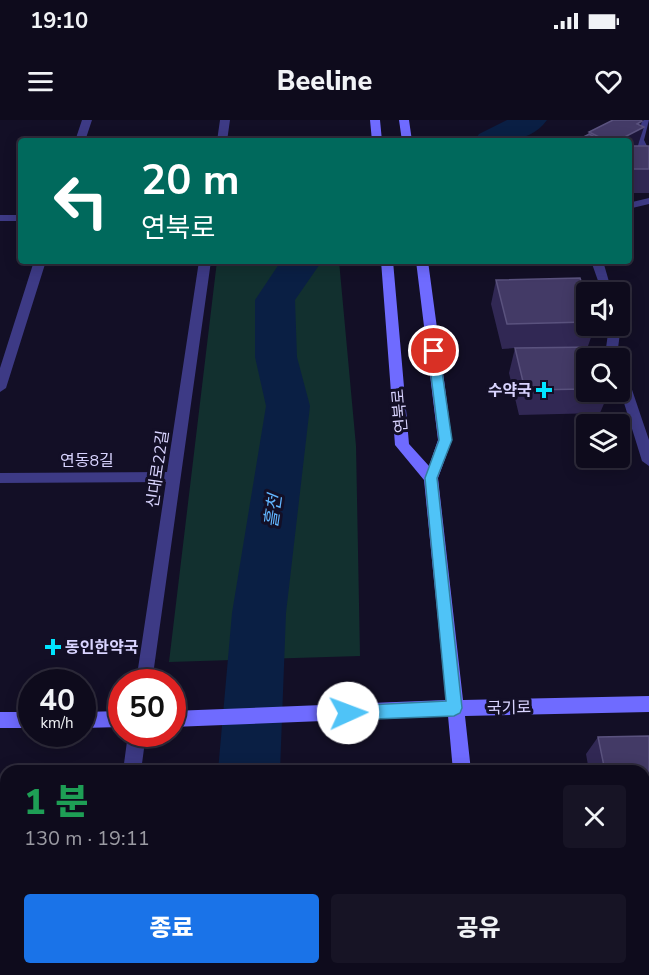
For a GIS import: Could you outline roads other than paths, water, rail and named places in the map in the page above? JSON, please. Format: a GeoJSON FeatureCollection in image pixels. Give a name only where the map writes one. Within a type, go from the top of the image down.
{"type":"FeatureCollection","features":[{"type":"Feature","properties":{"kind":"main road"},"geometry":{"type":"LineString","coordinates":[[375,120],[377,138]]}},
{"type":"Feature","properties":{"kind":"main road"},"geometry":{"type":"LineString","coordinates":[[404,120],[407,138]]}},
{"type":"Feature","properties":{"kind":"main road","name":"연북로"},"geometry":{"type":"LineString","coordinates":[[387,264],[402,445],[431,478]]}},
{"type":"Feature","properties":{"kind":"main road"},"geometry":{"type":"LineString","coordinates":[[422,264],[445,440],[431,478],[461,765]]}},
{"type":"Feature","properties":{"kind":"main road","name":"국기로"},"geometry":{"type":"LineString","coordinates":[[186,719],[454,708],[649,704]]}},
{"type":"Feature","properties":{"kind":"main road"},"geometry":{"type":"LineString","coordinates":[[0,720],[18,720]]}},
{"type":"Feature","properties":{"kind":"street"},"geometry":{"type":"LineString","coordinates":[[81,138],[87,120]]}},
{"type":"Feature","properties":{"kind":"street"},"geometry":{"type":"LineString","coordinates":[[222,138],[225,120]]}},
{"type":"Feature","properties":{"kind":"street"},"geometry":{"type":"LineString","coordinates":[[647,123],[639,140],[649,160]]}},
{"type":"Feature","properties":{"kind":"street"},"geometry":{"type":"LineString","coordinates":[[632,205],[649,201]]}},
{"type":"Feature","properties":{"kind":"street"},"geometry":{"type":"LineString","coordinates":[[0,218],[18,218]]}},
{"type":"Feature","properties":{"kind":"street"},"geometry":{"type":"LineString","coordinates":[[0,388],[39,264]]}},
{"type":"Feature","properties":{"kind":"street","name":"신대로22길"},"geometry":{"type":"LineString","coordinates":[[146,669],[205,264]]}},
{"type":"Feature","properties":{"kind":"street"},"geometry":{"type":"LineString","coordinates":[[598,264],[604,282]]}},
{"type":"Feature","properties":{"kind":"street"},"geometry":{"type":"LineString","coordinates":[[630,402],[649,461]]}},
{"type":"Feature","properties":{"kind":"street","name":"연동8길"},"geometry":{"type":"LineString","coordinates":[[0,478],[174,477]]}},
{"type":"Feature","properties":{"kind":"street"},"geometry":{"type":"LineString","coordinates":[[133,765],[135,747]]}},
{"type":"Feature","properties":{"kind":"waterway","name":"흘천"},"geometry":{"type":"LineString","coordinates":[[496,138],[531,120]]}},
{"type":"Feature","properties":{"kind":"waterway","name":"흘천"},"geometry":{"type":"LineString","coordinates":[[249,765],[259,613],[288,406],[276,357],[275,300],[300,264]]}},
{"type":"Feature","properties":{"kind":"place","name":"수약국"},"geometry":{"type":"Point","coordinates":[544,390]}},
{"type":"Feature","properties":{"kind":"place","name":"동인한약국"},"geometry":{"type":"Point","coordinates":[53,647]}}]}
